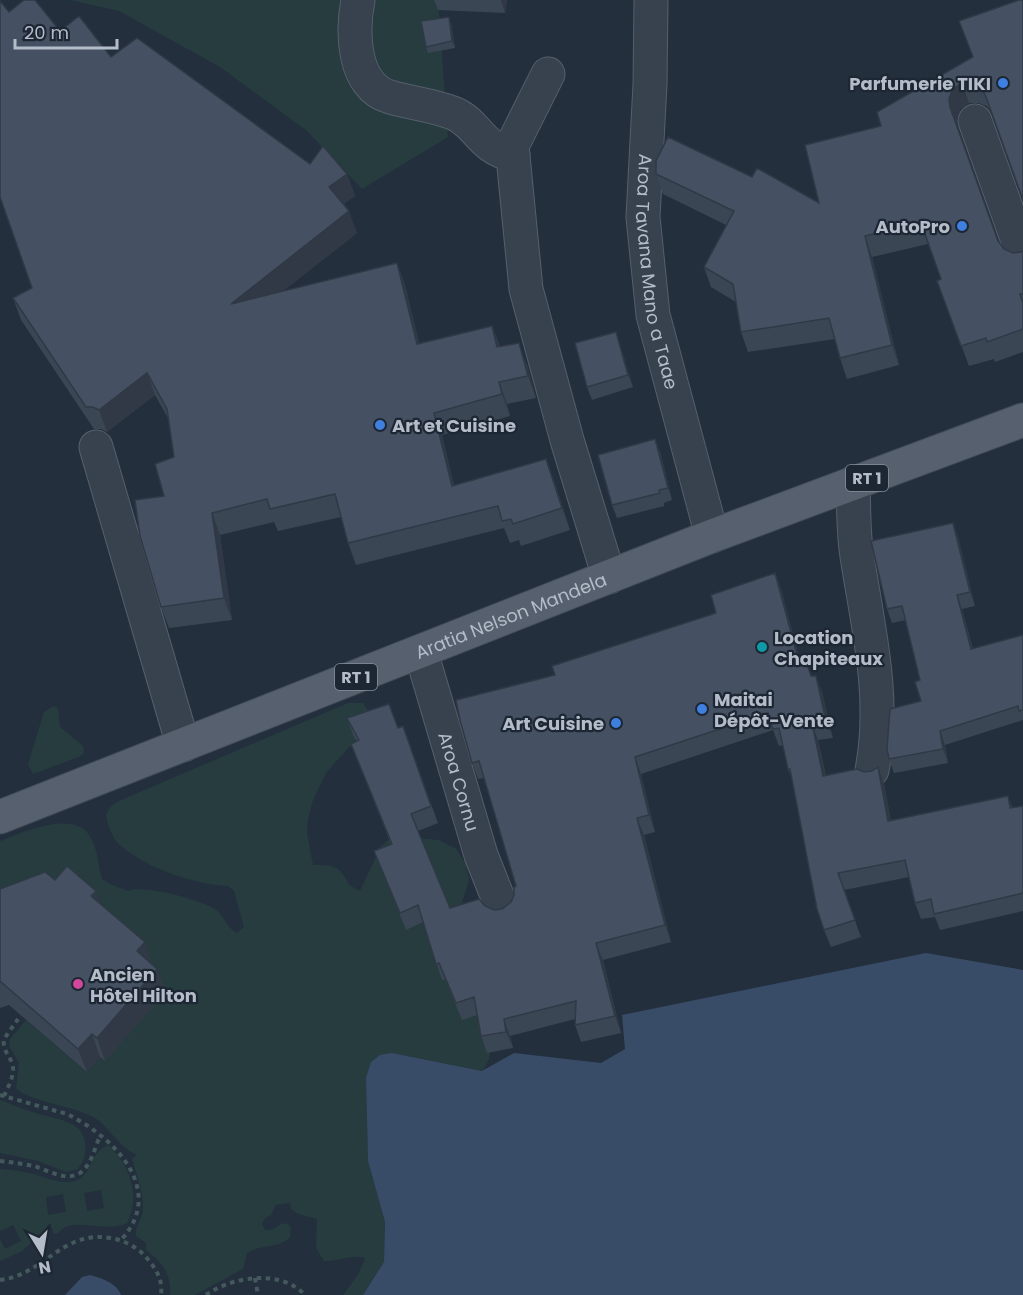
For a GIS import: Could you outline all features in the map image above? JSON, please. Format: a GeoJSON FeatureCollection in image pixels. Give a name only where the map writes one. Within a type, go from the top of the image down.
{"type":"FeatureCollection","features":[{"type":"Feature","properties":{"kind":"main road","name":"Aratia Nelson Mandela"},"geometry":{"type":"LineString","coordinates":[[0,817],[712,537],[1023,420]]}},
{"type":"Feature","properties":{"kind":"street"},"geometry":{"type":"LineString","coordinates":[[358,0],[354,21],[358,56],[362,72],[376,90],[388,97],[455,113],[492,147],[500,152],[513,155]]}},
{"type":"Feature","properties":{"kind":"street","name":"Aroa Tavana Mano a Taae"},"geometry":{"type":"LineString","coordinates":[[651,0],[643,218],[653,315],[712,537]]}},
{"type":"Feature","properties":{"kind":"street"},"geometry":{"type":"LineString","coordinates":[[548,74],[512,146],[526,289],[567,440],[609,577]]}},
{"type":"Feature","properties":{"kind":"street"},"geometry":{"type":"LineString","coordinates":[[975,122],[1023,255]]}},
{"type":"Feature","properties":{"kind":"street"},"geometry":{"type":"LineString","coordinates":[[96,447],[183,745]]}},
{"type":"Feature","properties":{"kind":"street"},"geometry":{"type":"LineString","coordinates":[[853,483],[856,553],[879,697],[877,747],[872,770]]}},
{"type":"Feature","properties":{"kind":"street","name":"Aroa Cornu"},"geometry":{"type":"LineString","coordinates":[[421,652],[481,855],[502,908]]}},
{"type":"Feature","properties":{"kind":"path"},"geometry":{"type":"LineString","coordinates":[[18,1019],[4,1039],[5,1051],[13,1067],[12,1079],[2,1095],[67,1114],[100,1136],[122,1155],[136,1186],[139,1208],[131,1228],[120,1239]]}},
{"type":"Feature","properties":{"kind":"path"},"geometry":{"type":"LineString","coordinates":[[0,1161],[34,1167],[56,1175],[73,1176],[86,1167],[100,1136]]}},
{"type":"Feature","properties":{"kind":"path"},"geometry":{"type":"LineString","coordinates":[[0,1280],[22,1275],[58,1249],[84,1237],[103,1237],[120,1239],[134,1247],[152,1264],[161,1282],[161,1295]]}},
{"type":"Feature","properties":{"kind":"path"},"geometry":{"type":"LineString","coordinates":[[255,1278],[258,1295]]}},
{"type":"Feature","properties":{"kind":"path"},"geometry":{"type":"LineString","coordinates":[[206,1295],[224,1284],[255,1278],[285,1282],[296,1287],[305,1295]]}},
{"type":"Feature","properties":{"kind":"green space"},"geometry":{"type":"Polygon","coordinates":[[[70,0],[438,0],[448,137],[362,189],[307,131],[220,67],[119,11],[70,0]]]}},
{"type":"Feature","properties":{"kind":"green space"},"geometry":{"type":"Polygon","coordinates":[[[348,703],[363,703],[369,712],[367,727],[326,773],[313,800],[307,833],[313,865],[335,867],[342,873],[349,885],[360,891],[381,846],[393,836],[439,840],[456,849],[466,864],[469,880],[456,922],[477,1008],[491,1047],[489,1059],[483,1071],[392,1053],[366,1078],[368,1161],[385,1222],[384,1262],[363,1295],[343,1295],[358,1275],[365,1258],[324,1261],[316,1248],[317,1219],[298,1214],[291,1209],[290,1203],[276,1205],[271,1215],[265,1218],[262,1224],[265,1230],[268,1230],[285,1223],[288,1224],[291,1228],[290,1237],[286,1241],[252,1250],[247,1253],[243,1269],[195,1295],[170,1295],[167,1274],[157,1259],[146,1250],[146,1243],[136,1236],[143,1208],[141,1190],[132,1159],[137,1154],[121,1144],[95,1118],[21,1093],[16,1088],[19,1063],[9,1046],[10,1039],[26,1020],[87,1072],[100,1057],[105,1061],[0,915],[0,841],[48,825],[62,823],[74,825],[84,829],[91,838],[97,853],[102,879],[128,891],[135,889],[158,891],[208,905],[215,909],[229,927],[237,933],[244,927],[234,891],[228,886],[172,874],[133,855],[116,840],[109,827],[106,814],[112,805],[128,797],[348,703]]]}},
{"type":"Feature","properties":{"kind":"green space"},"geometry":{"type":"Polygon","coordinates":[[[56,706],[60,727],[83,746],[84,753],[33,774],[28,764],[44,712],[56,706]]]}},
{"type":"Feature","properties":{"kind":"green space"},"geometry":{"type":"Polygon","coordinates":[[[0,1100],[66,1122],[79,1129],[83,1135],[86,1150],[78,1169],[66,1172],[38,1161],[0,1153],[0,1100]]]}},
{"type":"Feature","properties":{"kind":"green space"},"geometry":{"type":"Polygon","coordinates":[[[108,1145],[116,1153],[131,1181],[133,1202],[127,1223],[112,1227],[75,1225],[66,1227],[56,1234],[53,1233],[52,1227],[47,1228],[22,1251],[0,1261],[0,1239],[5,1249],[21,1241],[13,1225],[0,1231],[0,1169],[71,1182],[86,1173],[94,1157],[108,1145]],[[101,1190],[84,1193],[87,1211],[104,1208],[101,1190]],[[63,1194],[46,1197],[48,1215],[66,1212],[63,1194]]]}},
{"type":"Feature","properties":{"kind":"water"},"geometry":{"type":"Polygon","coordinates":[[[926,953],[1023,970],[1023,1295],[363,1295],[384,1262],[385,1222],[368,1161],[366,1078],[371,1062],[380,1055],[392,1053],[482,1071],[514,1053],[601,1063],[625,1049],[622,1015],[926,953]]]}},
{"type":"Feature","properties":{"kind":"water"},"geometry":{"type":"Polygon","coordinates":[[[90,1275],[112,1284],[121,1295],[65,1295],[82,1277],[90,1275]]]}},
{"type":"Feature","properties":{"kind":"building"},"geometry":{"type":"Polygon","coordinates":[[[24,0],[35,0],[60,31],[79,16],[111,57],[137,38],[310,164],[323,146],[347,174],[329,187],[349,211],[231,304],[397,263],[417,344],[492,326],[497,347],[519,343],[528,376],[499,382],[502,394],[434,413],[452,486],[546,459],[562,508],[513,524],[511,519],[502,521],[498,506],[348,543],[335,494],[270,509],[267,499],[212,513],[224,598],[161,607],[140,536],[135,500],[164,496],[155,464],[174,457],[167,409],[147,373],[99,410],[86,407],[13,298],[32,288],[0,197],[0,1],[9,12],[24,0]]]}},
{"type":"Feature","properties":{"kind":"building"},"geometry":{"type":"Polygon","coordinates":[[[1023,0],[1023,200],[985,94],[979,86],[970,82],[962,83],[953,89],[949,98],[950,107],[998,241],[1004,249],[1013,253],[1023,251],[1023,294],[1020,294],[1023,303],[1023,329],[987,342],[986,338],[961,346],[937,281],[941,279],[921,223],[865,236],[892,345],[840,358],[829,318],[741,332],[733,284],[704,267],[734,211],[656,174],[656,161],[668,137],[752,177],[757,168],[819,203],[805,145],[881,126],[877,112],[973,57],[959,21],[1023,0]]]}},
{"type":"Feature","properties":{"kind":"building"},"geometry":{"type":"Polygon","coordinates":[[[449,17],[452,41],[426,47],[421,21],[449,17]]]}},
{"type":"Feature","properties":{"kind":"building"},"geometry":{"type":"Polygon","coordinates":[[[616,332],[628,375],[587,387],[575,343],[616,332]]]}},
{"type":"Feature","properties":{"kind":"building"},"geometry":{"type":"Polygon","coordinates":[[[655,439],[668,488],[659,490],[660,493],[612,505],[598,455],[655,439]]]}},
{"type":"Feature","properties":{"kind":"building"},"geometry":{"type":"Polygon","coordinates":[[[953,523],[970,592],[957,595],[971,649],[1023,635],[1023,710],[1019,711],[1018,706],[940,731],[943,749],[889,759],[887,749],[890,709],[921,701],[915,682],[920,680],[902,606],[887,609],[871,541],[953,523]]]}},
{"type":"Feature","properties":{"kind":"building"},"geometry":{"type":"Polygon","coordinates":[[[775,573],[800,666],[807,664],[811,676],[816,676],[826,721],[812,723],[823,776],[857,769],[864,772],[872,771],[878,767],[888,821],[1008,796],[1010,808],[1023,806],[1023,893],[934,914],[931,899],[915,903],[905,860],[838,873],[855,920],[824,930],[817,909],[790,769],[788,769],[779,728],[773,729],[768,713],[635,757],[649,815],[637,818],[665,925],[596,943],[615,1016],[575,1025],[576,1001],[504,1019],[506,1032],[481,1036],[474,997],[456,1003],[439,963],[436,964],[418,905],[400,913],[374,851],[392,844],[351,744],[359,740],[347,718],[389,704],[398,728],[403,726],[431,806],[411,814],[450,908],[479,899],[485,906],[494,910],[502,909],[511,902],[516,886],[479,761],[472,763],[456,700],[555,675],[552,666],[716,613],[711,595],[775,573]]]}},
{"type":"Feature","properties":{"kind":"building","name":"Ancien Hôtel Hilton"},"geometry":{"type":"Polygon","coordinates":[[[67,866],[96,891],[91,896],[145,942],[137,951],[157,969],[97,1038],[92,1034],[78,1049],[0,981],[0,889],[45,872],[55,880],[67,866]]]}},
{"type":"Feature","properties":{"kind":"place","name":"Parfumerie TIKI"},"geometry":{"type":"Point","coordinates":[1003,83]}},
{"type":"Feature","properties":{"kind":"place","name":"AutoPro"},"geometry":{"type":"Point","coordinates":[962,226]}},
{"type":"Feature","properties":{"kind":"place","name":"Art et Cuisine"},"geometry":{"type":"Point","coordinates":[380,425]}},
{"type":"Feature","properties":{"kind":"place","name":"Location Chapiteaux"},"geometry":{"type":"Point","coordinates":[762,647]}},
{"type":"Feature","properties":{"kind":"place","name":"Maitai Dépôt-Vente"},"geometry":{"type":"Point","coordinates":[702,709]}},
{"type":"Feature","properties":{"kind":"place","name":"Art Cuisine"},"geometry":{"type":"Point","coordinates":[616,723]}},
{"type":"Feature","properties":{"kind":"place","name":"Ancien Hôtel Hilton"},"geometry":{"type":"Point","coordinates":[78,984]}}]}
